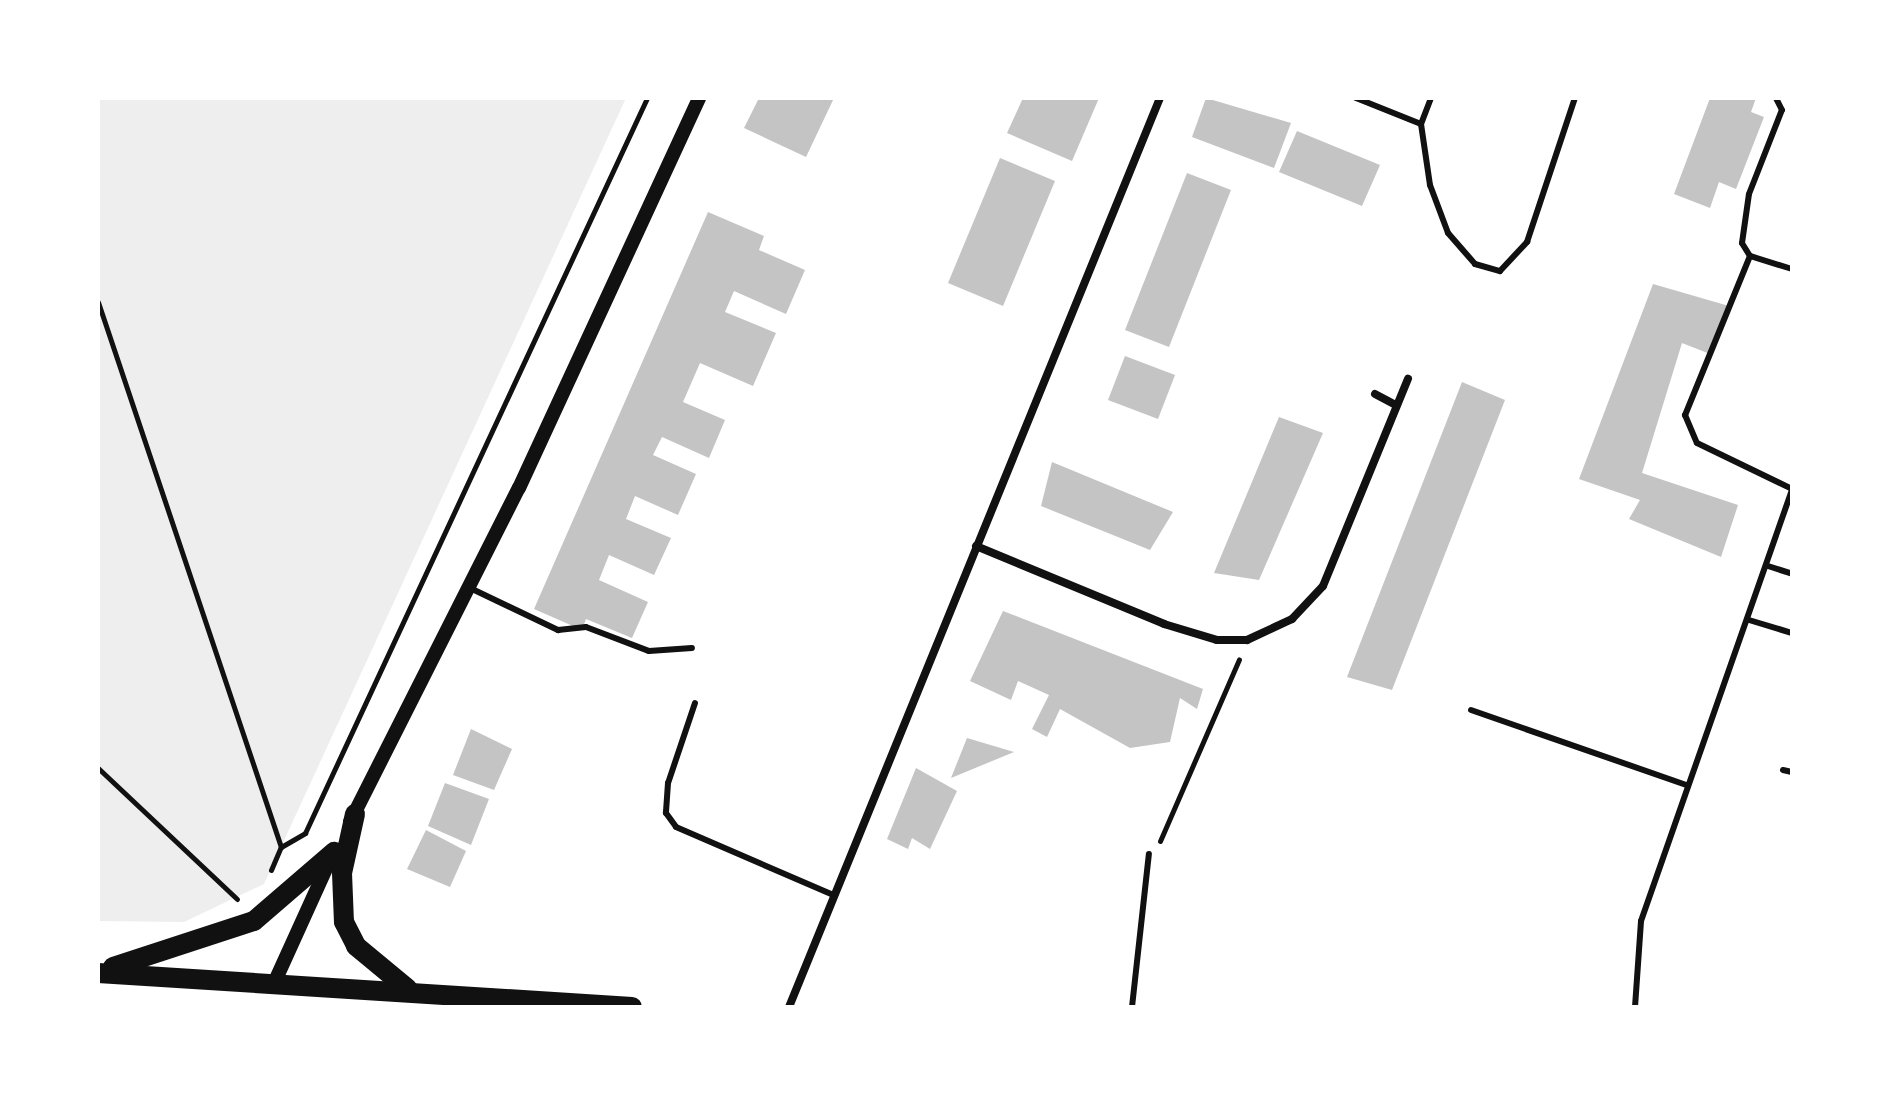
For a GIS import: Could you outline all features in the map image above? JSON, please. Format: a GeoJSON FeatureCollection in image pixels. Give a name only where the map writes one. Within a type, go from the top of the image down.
{"type":"FeatureCollection","features":[{"type":"Feature","properties":{"kind":"main road"},"geometry":{"type":"LineString","coordinates":[[355,814],[342,873],[344,922],[356,946],[409,989]]}},
{"type":"Feature","properties":{"kind":"main road"},"geometry":{"type":"LineString","coordinates":[[98,972],[254,921],[334,852]]}},
{"type":"Feature","properties":{"kind":"main road"},"geometry":{"type":"LineString","coordinates":[[98,972],[276,979],[632,1007]]}},
{"type":"Feature","properties":{"kind":"street"},"geometry":{"type":"LineString","coordinates":[[276,979],[334,852],[466,586],[519,488],[699,98]]}},
{"type":"Feature","properties":{"kind":"street"},"geometry":{"type":"LineString","coordinates":[[789,1007],[831,894],[1160,98]]}},
{"type":"Feature","properties":{"kind":"street"},"geometry":{"type":"LineString","coordinates":[[976,546],[1164,624],[1217,640],[1247,640],[1292,619],[1323,586],[1408,379]]}},
{"type":"Feature","properties":{"kind":"street"},"geometry":{"type":"LineString","coordinates":[[1375,394],[1396,405]]}},
{"type":"Feature","properties":{"kind":"lane"},"geometry":{"type":"LineString","coordinates":[[1356,98],[1421,124]]}},
{"type":"Feature","properties":{"kind":"lane"},"geometry":{"type":"LineString","coordinates":[[1431,98],[1421,124],[1430,185],[1448,233],[1475,264],[1500,271],[1527,242],[1575,98]]}},
{"type":"Feature","properties":{"kind":"lane"},"geometry":{"type":"LineString","coordinates":[[1776,98],[1782,110],[1749,194],[1742,243],[1750,256],[1792,269]]}},
{"type":"Feature","properties":{"kind":"lane"},"geometry":{"type":"LineString","coordinates":[[1635,1007],[1641,921],[1686,785],[1768,566],[1792,489],[1697,443],[1685,415],[1750,256]]}},
{"type":"Feature","properties":{"kind":"lane"},"geometry":{"type":"LineString","coordinates":[[1768,566],[1792,574]]}},
{"type":"Feature","properties":{"kind":"lane"},"geometry":{"type":"LineString","coordinates":[[466,586],[558,630],[586,627],[649,651],[692,648]]}},
{"type":"Feature","properties":{"kind":"lane"},"geometry":{"type":"LineString","coordinates":[[1749,620],[1792,633]]}},
{"type":"Feature","properties":{"kind":"lane"},"geometry":{"type":"LineString","coordinates":[[695,703],[668,783],[666,813],[676,827],[831,894]]}},
{"type":"Feature","properties":{"kind":"lane"},"geometry":{"type":"LineString","coordinates":[[1471,710],[1686,785]]}},
{"type":"Feature","properties":{"kind":"lane"},"geometry":{"type":"LineString","coordinates":[[1783,770],[1792,772]]}},
{"type":"Feature","properties":{"kind":"lane"},"geometry":{"type":"LineString","coordinates":[[1132,1007],[1149,854]]}},
{"type":"Feature","properties":{"kind":"path"},"geometry":{"type":"LineString","coordinates":[[98,302],[281,847],[305,833],[647,98]]}},
{"type":"Feature","properties":{"kind":"path"},"geometry":{"type":"LineString","coordinates":[[1149,854],[1163,837],[1247,640]]}},
{"type":"Feature","properties":{"kind":"path"},"geometry":{"type":"LineString","coordinates":[[98,768],[240,902]]}},
{"type":"Feature","properties":{"kind":"shaded area"},"geometry":{"type":"Polygon","coordinates":[[[98,98],[626,98],[264,884],[184,922],[98,921],[98,98]]]}},
{"type":"Feature","properties":{"kind":"building"},"geometry":{"type":"Polygon","coordinates":[[[759,98],[834,98],[806,157],[744,128],[759,98]]]}},
{"type":"Feature","properties":{"kind":"building"},"geometry":{"type":"Polygon","coordinates":[[[1023,98],[1099,98],[1072,161],[1007,133],[1023,98]]]}},
{"type":"Feature","properties":{"kind":"building"},"geometry":{"type":"Polygon","coordinates":[[[1206,98],[1291,123],[1274,168],[1192,137],[1206,98]]]}},
{"type":"Feature","properties":{"kind":"building"},"geometry":{"type":"Polygon","coordinates":[[[1710,98],[1756,98],[1751,112],[1764,117],[1736,189],[1719,182],[1710,208],[1674,194],[1710,98]]]}},
{"type":"Feature","properties":{"kind":"building"},"geometry":{"type":"Polygon","coordinates":[[[1297,131],[1380,165],[1362,206],[1279,172],[1297,131]]]}},
{"type":"Feature","properties":{"kind":"building"},"geometry":{"type":"Polygon","coordinates":[[[1000,158],[1055,181],[1003,306],[948,283],[1000,158]]]}},
{"type":"Feature","properties":{"kind":"building"},"geometry":{"type":"Polygon","coordinates":[[[1187,173],[1231,190],[1169,347],[1125,330],[1187,173]]]}},
{"type":"Feature","properties":{"kind":"building"},"geometry":{"type":"Polygon","coordinates":[[[708,212],[764,236],[759,250],[805,270],[786,314],[734,291],[725,312],[776,333],[753,386],[700,363],[683,402],[725,420],[709,458],[662,437],[653,455],[696,474],[678,515],[635,496],[626,519],[671,538],[654,575],[609,555],[599,580],[648,602],[632,638],[586,619],[582,630],[534,609],[708,212]]]}},
{"type":"Feature","properties":{"kind":"building"},"geometry":{"type":"Polygon","coordinates":[[[1653,284],[1729,306],[1710,354],[1682,343],[1642,473],[1738,505],[1721,557],[1629,519],[1640,500],[1579,479],[1653,284]]]}},
{"type":"Feature","properties":{"kind":"building"},"geometry":{"type":"Polygon","coordinates":[[[1125,356],[1175,375],[1158,419],[1108,400],[1125,356]]]}},
{"type":"Feature","properties":{"kind":"building"},"geometry":{"type":"Polygon","coordinates":[[[1462,382],[1505,400],[1392,690],[1347,677],[1462,382]]]}},
{"type":"Feature","properties":{"kind":"building"},"geometry":{"type":"Polygon","coordinates":[[[1279,417],[1323,433],[1259,580],[1214,573],[1279,417]]]}},
{"type":"Feature","properties":{"kind":"building"},"geometry":{"type":"Polygon","coordinates":[[[1052,462],[1173,512],[1150,550],[1041,506],[1052,462]]]}},
{"type":"Feature","properties":{"kind":"building"},"geometry":{"type":"Polygon","coordinates":[[[1003,611],[1203,689],[1197,709],[1180,698],[1170,742],[1130,748],[1060,709],[1047,737],[1032,729],[1049,695],[1018,681],[1011,700],[970,681],[1003,611]]]}},
{"type":"Feature","properties":{"kind":"building"},"geometry":{"type":"Polygon","coordinates":[[[471,729],[512,749],[494,790],[453,775],[471,729]]]}},
{"type":"Feature","properties":{"kind":"building"},"geometry":{"type":"Polygon","coordinates":[[[967,738],[1014,752],[951,778],[967,738]]]}},
{"type":"Feature","properties":{"kind":"building"},"geometry":{"type":"Polygon","coordinates":[[[916,768],[957,791],[930,849],[912,838],[908,849],[887,839],[916,768]]]}},
{"type":"Feature","properties":{"kind":"building"},"geometry":{"type":"Polygon","coordinates":[[[445,783],[489,799],[471,845],[428,826],[445,783]]]}},
{"type":"Feature","properties":{"kind":"building"},"geometry":{"type":"Polygon","coordinates":[[[426,830],[466,851],[450,887],[407,869],[426,830]]]}}]}
